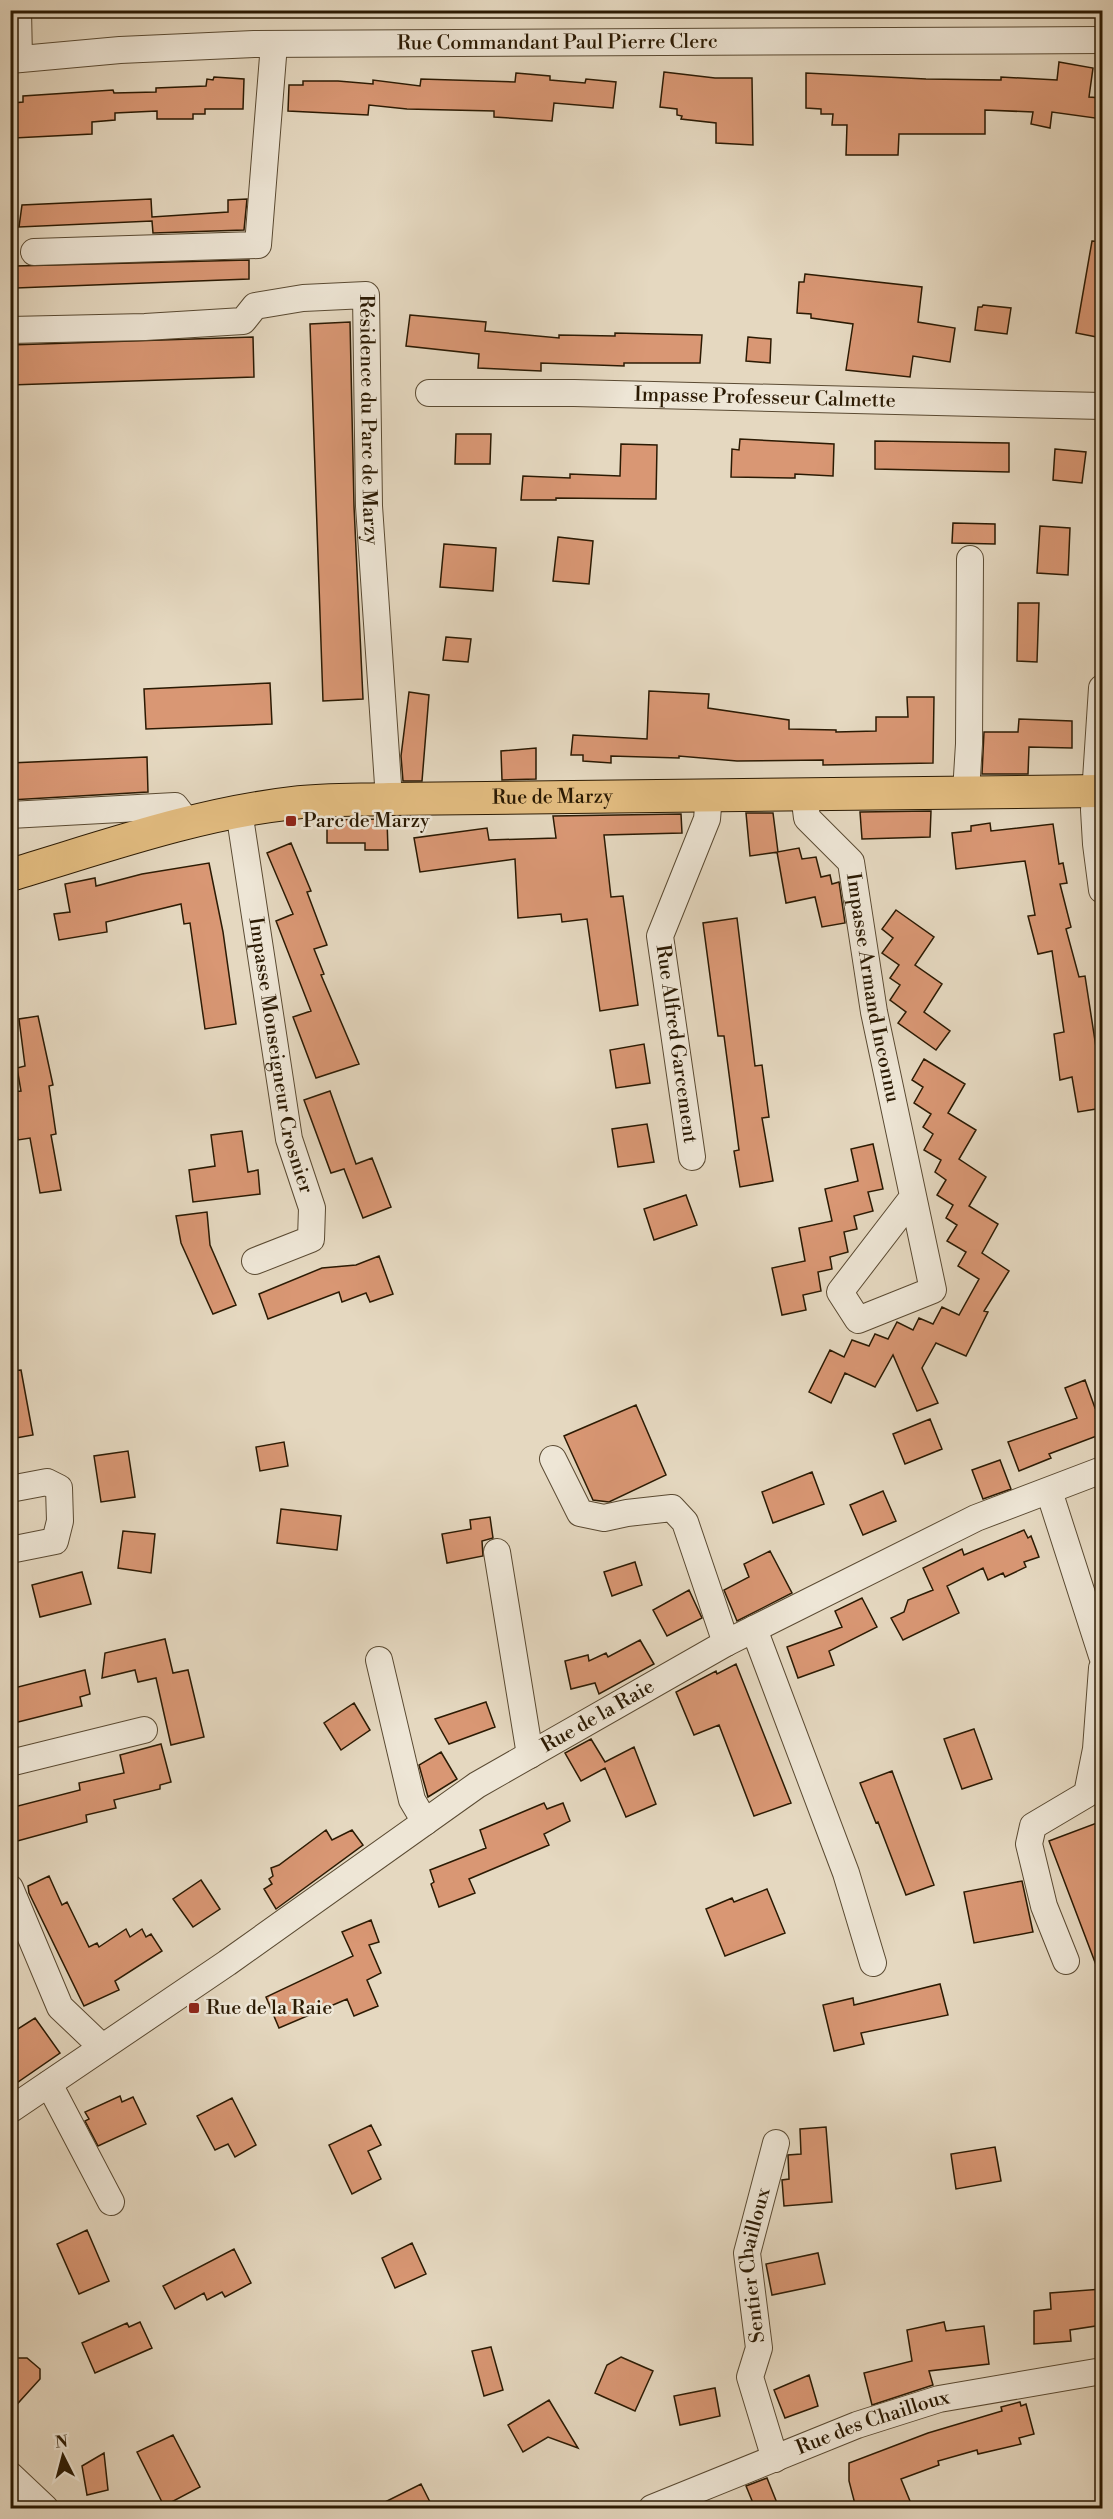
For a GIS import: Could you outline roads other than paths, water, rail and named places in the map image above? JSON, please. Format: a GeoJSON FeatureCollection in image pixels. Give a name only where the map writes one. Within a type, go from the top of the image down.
{"type":"FeatureCollection","features":[{"type":"Feature","properties":{"kind":"main road","name":"Rue de Marzy"},"geometry":{"type":"LineString","coordinates":[[10,874],[188,823],[238,811],[295,802],[1099,791]]}},
{"type":"Feature","properties":{"kind":"street"},"geometry":{"type":"LineString","coordinates":[[15,59],[18,10]]}},
{"type":"Feature","properties":{"kind":"street","name":"Rue Commandant Paul Pierre Clerc"},"geometry":{"type":"LineString","coordinates":[[15,59],[120,50],[274,44],[1102,40]]}},
{"type":"Feature","properties":{"kind":"street"},"geometry":{"type":"LineString","coordinates":[[34,252],[258,245],[274,44]]}},
{"type":"Feature","properties":{"kind":"street","name":"Résidence du Parc de Marzy"},"geometry":{"type":"LineString","coordinates":[[10,330],[145,327],[243,321],[255,306],[303,298],[366,295],[369,506],[389,799]]}},
{"type":"Feature","properties":{"kind":"street","name":"Impasse Professeur Calmette"},"geometry":{"type":"LineString","coordinates":[[429,393],[574,393],[1102,406]]}},
{"type":"Feature","properties":{"kind":"street"},"geometry":{"type":"LineString","coordinates":[[966,792],[969,732],[970,559]]}},
{"type":"Feature","properties":{"kind":"street"},"geometry":{"type":"LineString","coordinates":[[1102,688],[1099,791],[1094,832],[1102,890]]}},
{"type":"Feature","properties":{"kind":"street","name":"Impasse Armand Inconnu"},"geometry":{"type":"LineString","coordinates":[[804,794],[807,818],[851,862],[874,1012],[933,1290],[858,1320],[840,1292],[913,1197]]}},
{"type":"Feature","properties":{"kind":"street","name":"Rue Alfred Garcement"},"geometry":{"type":"LineString","coordinates":[[692,1157],[660,936],[707,819],[709,795]]}},
{"type":"Feature","properties":{"kind":"street"},"geometry":{"type":"LineString","coordinates":[[10,815],[176,806],[188,823]]}},
{"type":"Feature","properties":{"kind":"street","name":"Impasse Monseigneur Crosnier"},"geometry":{"type":"LineString","coordinates":[[238,811],[289,1139],[312,1208],[311,1239],[255,1261]]}},
{"type":"Feature","properties":{"kind":"street"},"geometry":{"type":"LineString","coordinates":[[553,1459],[580,1513],[604,1518],[672,1508],[685,1522],[726,1643]]}},
{"type":"Feature","properties":{"kind":"street","name":"Rue de la Raie"},"geometry":{"type":"LineString","coordinates":[[10,2110],[227,1963],[477,1785],[726,1643],[976,1518],[1102,1470]]}},
{"type":"Feature","properties":{"kind":"street"},"geometry":{"type":"LineString","coordinates":[[10,1489],[47,1482],[59,1488],[60,1521],[55,1541],[10,1550]]}},
{"type":"Feature","properties":{"kind":"street"},"geometry":{"type":"LineString","coordinates":[[1049,1491],[1102,1656]]}},
{"type":"Feature","properties":{"kind":"street"},"geometry":{"type":"LineString","coordinates":[[497,1552],[530,1755]]}},
{"type":"Feature","properties":{"kind":"street"},"geometry":{"type":"LineString","coordinates":[[754,1629],[846,1873],[873,1963]]}},
{"type":"Feature","properties":{"kind":"street"},"geometry":{"type":"LineString","coordinates":[[379,1660],[412,1800],[425,1822]]}},
{"type":"Feature","properties":{"kind":"street"},"geometry":{"type":"LineString","coordinates":[[1066,1961],[1044,1906],[1029,1844],[1033,1826],[1087,1794],[1096,1749],[1102,1668]]}},
{"type":"Feature","properties":{"kind":"street"},"geometry":{"type":"LineString","coordinates":[[10,1763],[144,1730]]}},
{"type":"Feature","properties":{"kind":"street"},"geometry":{"type":"LineString","coordinates":[[10,1888],[60,2007],[102,2047]]}},
{"type":"Feature","properties":{"kind":"street"},"geometry":{"type":"LineString","coordinates":[[49,2084],[111,2202]]}},
{"type":"Feature","properties":{"kind":"street","name":"Sentier Chailloux"},"geometry":{"type":"LineString","coordinates":[[775,2459],[750,2377],[759,2348],[747,2253],[776,2143]]}},
{"type":"Feature","properties":{"kind":"street","name":"Rue des Chailloux"},"geometry":{"type":"LineString","coordinates":[[652,2508],[857,2425],[939,2399],[1102,2371]]}},
{"type":"Feature","properties":{"kind":"street"},"geometry":{"type":"LineString","coordinates":[[10,2475],[45,2508]]}},
{"type":"Feature","properties":{"kind":"place","name":"Parc de Marzy"},"geometry":{"type":"Point","coordinates":[291,821]}},
{"type":"Feature","properties":{"kind":"place","name":"Rue de la Raie"},"geometry":{"type":"Point","coordinates":[194,2008]}}]}
